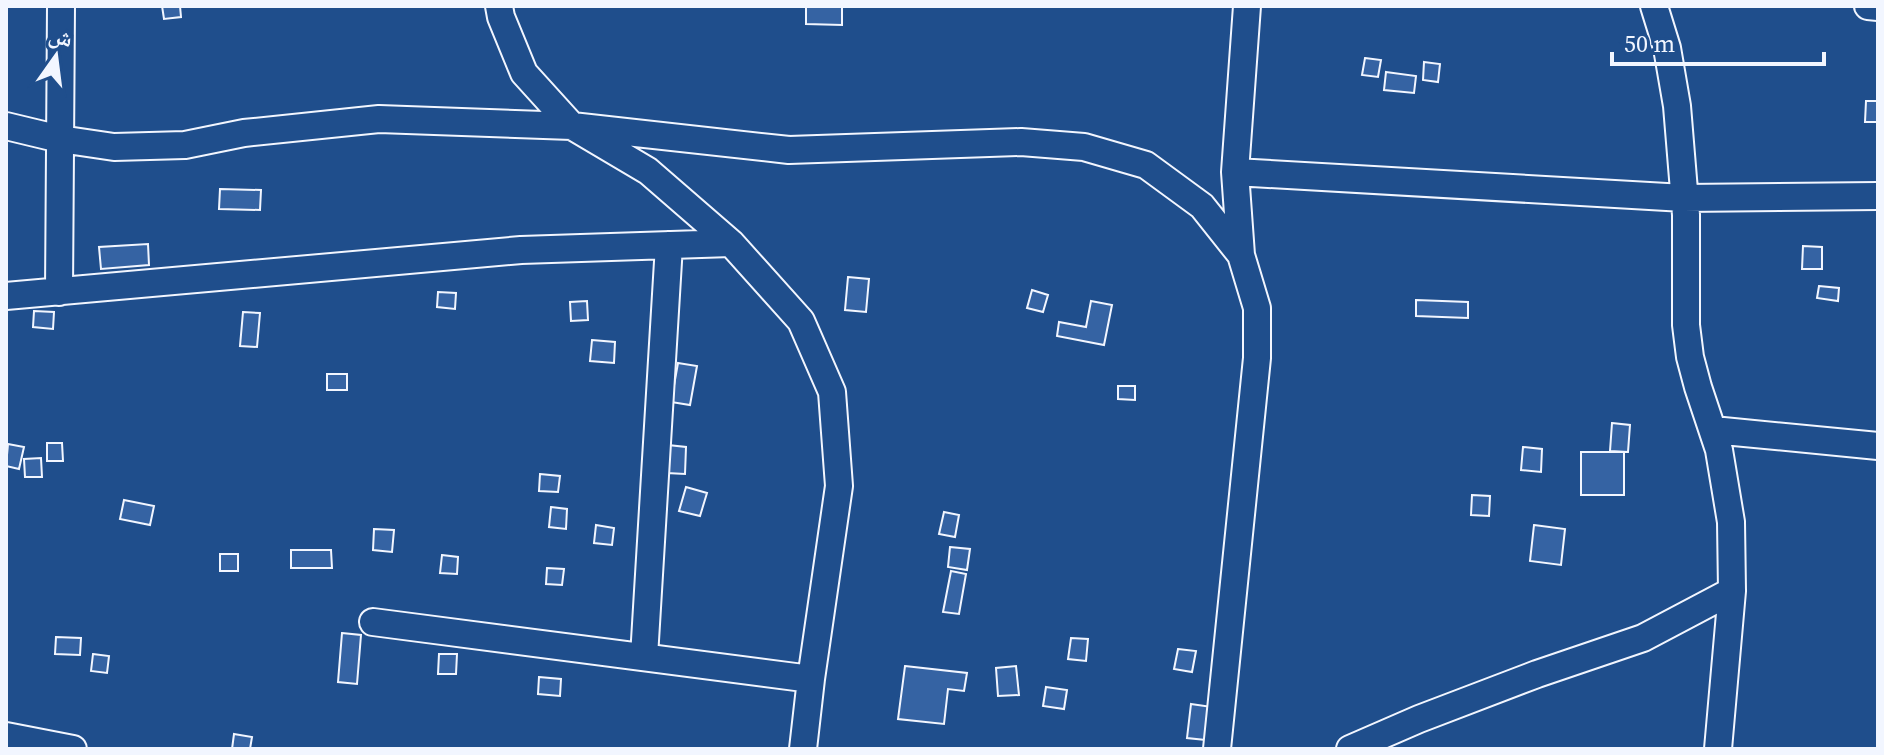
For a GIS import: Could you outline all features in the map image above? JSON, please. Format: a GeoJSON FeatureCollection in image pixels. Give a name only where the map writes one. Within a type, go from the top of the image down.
{"type":"FeatureCollection","features":[{"type":"Feature","properties":{"kind":"street"},"geometry":{"type":"LineString","coordinates":[[59,292],[61,6]]}},
{"type":"Feature","properties":{"kind":"street"},"geometry":{"type":"LineString","coordinates":[[499,6],[524,73],[572,126],[648,171],[731,243],[801,321],[832,392],[839,486],[803,749]]}},
{"type":"Feature","properties":{"kind":"street"},"geometry":{"type":"LineString","coordinates":[[1217,749],[1257,358],[1257,308],[1241,255],[1235,172],[1247,6]]}},
{"type":"Feature","properties":{"kind":"street"},"geometry":{"type":"LineString","coordinates":[[1654,6],[1667,48],[1677,106],[1690,357],[1719,450],[1731,522],[1732,591],[1718,749]]}},
{"type":"Feature","properties":{"kind":"street"},"geometry":{"type":"LineString","coordinates":[[1868,6],[1878,7]]}},
{"type":"Feature","properties":{"kind":"street"},"geometry":{"type":"LineString","coordinates":[[6,126],[60,139],[114,147],[185,145],[244,133],[379,119],[572,126],[789,150],[1021,142],[1084,147],[1146,165],[1202,206],[1241,255]]}},
{"type":"Feature","properties":{"kind":"street"},"geometry":{"type":"LineString","coordinates":[[1235,172],[1684,198],[1878,196]]}},
{"type":"Feature","properties":{"kind":"street"},"geometry":{"type":"LineString","coordinates":[[6,296],[521,250],[731,243]]}},
{"type":"Feature","properties":{"kind":"street"},"geometry":{"type":"LineString","coordinates":[[644,657],[669,245]]}},
{"type":"Feature","properties":{"kind":"street"},"geometry":{"type":"LineString","coordinates":[[1713,430],[1878,446]]}},
{"type":"Feature","properties":{"kind":"street"},"geometry":{"type":"LineString","coordinates":[[1350,749],[1507,685],[1643,638],[1732,591]]}},
{"type":"Feature","properties":{"kind":"street"},"geometry":{"type":"LineString","coordinates":[[373,622],[811,679]]}},
{"type":"Feature","properties":{"kind":"street"},"geometry":{"type":"LineString","coordinates":[[6,736],[73,749]]}},
{"type":"Feature","properties":{"kind":"building"},"geometry":{"type":"Polygon","coordinates":[[[162,6],[180,6],[181,17],[164,19],[162,6]]]}},
{"type":"Feature","properties":{"kind":"building"},"geometry":{"type":"Polygon","coordinates":[[[806,6],[842,6],[842,25],[806,24],[806,6]]]}},
{"type":"Feature","properties":{"kind":"building"},"geometry":{"type":"Polygon","coordinates":[[[1365,58],[1381,60],[1378,77],[1362,75],[1365,58]]]}},
{"type":"Feature","properties":{"kind":"building"},"geometry":{"type":"Polygon","coordinates":[[[1424,62],[1440,64],[1438,82],[1423,80],[1424,62]]]}},
{"type":"Feature","properties":{"kind":"building"},"geometry":{"type":"Polygon","coordinates":[[[1386,72],[1416,76],[1414,93],[1384,90],[1386,72]]]}},
{"type":"Feature","properties":{"kind":"building"},"geometry":{"type":"Polygon","coordinates":[[[1866,101],[1878,101],[1878,122],[1865,122],[1866,101]]]}},
{"type":"Feature","properties":{"kind":"building"},"geometry":{"type":"Polygon","coordinates":[[[220,189],[261,190],[260,210],[219,209],[220,189]]]}},
{"type":"Feature","properties":{"kind":"building"},"geometry":{"type":"Polygon","coordinates":[[[148,244],[149,265],[101,269],[99,247],[148,244]]]}},
{"type":"Feature","properties":{"kind":"building"},"geometry":{"type":"Polygon","coordinates":[[[1803,246],[1822,247],[1822,269],[1802,269],[1803,246]]]}},
{"type":"Feature","properties":{"kind":"building"},"geometry":{"type":"Polygon","coordinates":[[[848,277],[869,279],[866,312],[845,310],[848,277]]]}},
{"type":"Feature","properties":{"kind":"building"},"geometry":{"type":"Polygon","coordinates":[[[1819,286],[1839,288],[1838,301],[1817,298],[1819,286]]]}},
{"type":"Feature","properties":{"kind":"building"},"geometry":{"type":"Polygon","coordinates":[[[1032,290],[1048,295],[1043,312],[1027,308],[1032,290]]]}},
{"type":"Feature","properties":{"kind":"building"},"geometry":{"type":"Polygon","coordinates":[[[438,292],[456,293],[455,309],[437,307],[438,292]]]}},
{"type":"Feature","properties":{"kind":"building"},"geometry":{"type":"Polygon","coordinates":[[[1416,300],[1468,302],[1468,318],[1416,316],[1416,300]]]}},
{"type":"Feature","properties":{"kind":"building"},"geometry":{"type":"Polygon","coordinates":[[[587,301],[588,320],[571,321],[570,302],[587,301]]]}},
{"type":"Feature","properties":{"kind":"building"},"geometry":{"type":"Polygon","coordinates":[[[1091,301],[1112,305],[1104,345],[1057,336],[1059,322],[1086,327],[1091,301]]]}},
{"type":"Feature","properties":{"kind":"building"},"geometry":{"type":"Polygon","coordinates":[[[34,311],[54,312],[53,329],[33,327],[34,311]]]}},
{"type":"Feature","properties":{"kind":"building"},"geometry":{"type":"Polygon","coordinates":[[[243,312],[260,313],[257,347],[240,346],[243,312]]]}},
{"type":"Feature","properties":{"kind":"building"},"geometry":{"type":"Polygon","coordinates":[[[592,340],[615,342],[614,363],[590,361],[592,340]]]}},
{"type":"Feature","properties":{"kind":"building"},"geometry":{"type":"Polygon","coordinates":[[[678,363],[697,366],[690,405],[671,402],[678,363]]]}},
{"type":"Feature","properties":{"kind":"building"},"geometry":{"type":"Polygon","coordinates":[[[327,374],[347,374],[347,390],[327,390],[327,374]]]}},
{"type":"Feature","properties":{"kind":"building"},"geometry":{"type":"Polygon","coordinates":[[[1118,386],[1135,386],[1135,400],[1118,399],[1118,386]]]}},
{"type":"Feature","properties":{"kind":"building"},"geometry":{"type":"Polygon","coordinates":[[[1612,423],[1630,425],[1628,452],[1610,451],[1612,423]]]}},
{"type":"Feature","properties":{"kind":"building"},"geometry":{"type":"Polygon","coordinates":[[[47,443],[62,443],[63,461],[47,461],[47,443]]]}},
{"type":"Feature","properties":{"kind":"building"},"geometry":{"type":"Polygon","coordinates":[[[8,444],[24,447],[19,469],[6,466],[8,444]]]}},
{"type":"Feature","properties":{"kind":"building"},"geometry":{"type":"Polygon","coordinates":[[[668,445],[686,447],[685,474],[667,473],[668,445]]]}},
{"type":"Feature","properties":{"kind":"building"},"geometry":{"type":"Polygon","coordinates":[[[1523,447],[1542,449],[1541,472],[1521,470],[1523,447]]]}},
{"type":"Feature","properties":{"kind":"building"},"geometry":{"type":"Polygon","coordinates":[[[1581,452],[1624,452],[1624,495],[1581,495],[1581,452]]]}},
{"type":"Feature","properties":{"kind":"building"},"geometry":{"type":"Polygon","coordinates":[[[41,458],[42,477],[25,477],[24,459],[41,458]]]}},
{"type":"Feature","properties":{"kind":"building"},"geometry":{"type":"Polygon","coordinates":[[[540,474],[560,476],[558,492],[539,491],[540,474]]]}},
{"type":"Feature","properties":{"kind":"building"},"geometry":{"type":"Polygon","coordinates":[[[686,487],[707,493],[700,516],[679,511],[686,487]]]}},
{"type":"Feature","properties":{"kind":"building"},"geometry":{"type":"Polygon","coordinates":[[[1472,495],[1490,496],[1489,516],[1471,515],[1472,495]]]}},
{"type":"Feature","properties":{"kind":"building"},"geometry":{"type":"Polygon","coordinates":[[[124,500],[154,506],[150,525],[120,519],[124,500]]]}},
{"type":"Feature","properties":{"kind":"building"},"geometry":{"type":"Polygon","coordinates":[[[551,507],[567,509],[566,529],[549,527],[551,507]]]}},
{"type":"Feature","properties":{"kind":"building"},"geometry":{"type":"Polygon","coordinates":[[[944,512],[959,515],[955,537],[939,534],[944,512]]]}},
{"type":"Feature","properties":{"kind":"building"},"geometry":{"type":"Polygon","coordinates":[[[596,525],[614,528],[612,545],[594,543],[596,525]]]}},
{"type":"Feature","properties":{"kind":"building"},"geometry":{"type":"Polygon","coordinates":[[[1534,525],[1565,529],[1561,565],[1530,561],[1534,525]]]}},
{"type":"Feature","properties":{"kind":"building"},"geometry":{"type":"Polygon","coordinates":[[[374,529],[394,530],[392,552],[373,550],[374,529]]]}},
{"type":"Feature","properties":{"kind":"building"},"geometry":{"type":"Polygon","coordinates":[[[950,547],[970,549],[967,570],[948,567],[950,547]]]}},
{"type":"Feature","properties":{"kind":"building"},"geometry":{"type":"Polygon","coordinates":[[[291,550],[331,550],[332,568],[291,568],[291,550]]]}},
{"type":"Feature","properties":{"kind":"building"},"geometry":{"type":"Polygon","coordinates":[[[220,554],[238,554],[238,571],[220,571],[220,554]]]}},
{"type":"Feature","properties":{"kind":"building"},"geometry":{"type":"Polygon","coordinates":[[[442,555],[458,557],[457,574],[440,573],[442,555]]]}},
{"type":"Feature","properties":{"kind":"building"},"geometry":{"type":"Polygon","coordinates":[[[547,568],[564,569],[562,585],[546,584],[547,568]]]}},
{"type":"Feature","properties":{"kind":"building"},"geometry":{"type":"Polygon","coordinates":[[[951,571],[966,574],[959,614],[943,612],[951,571]]]}},
{"type":"Feature","properties":{"kind":"building"},"geometry":{"type":"Polygon","coordinates":[[[342,633],[361,635],[357,684],[338,682],[342,633]]]}},
{"type":"Feature","properties":{"kind":"building"},"geometry":{"type":"Polygon","coordinates":[[[56,637],[81,638],[80,655],[55,654],[56,637]]]}},
{"type":"Feature","properties":{"kind":"building"},"geometry":{"type":"Polygon","coordinates":[[[1071,638],[1088,639],[1086,661],[1068,659],[1071,638]]]}},
{"type":"Feature","properties":{"kind":"building"},"geometry":{"type":"Polygon","coordinates":[[[1178,649],[1196,651],[1192,672],[1174,669],[1178,649]]]}},
{"type":"Feature","properties":{"kind":"building"},"geometry":{"type":"Polygon","coordinates":[[[93,654],[109,656],[107,673],[91,671],[93,654]]]}},
{"type":"Feature","properties":{"kind":"building"},"geometry":{"type":"Polygon","coordinates":[[[439,654],[457,654],[456,674],[438,674],[439,654]]]}},
{"type":"Feature","properties":{"kind":"building"},"geometry":{"type":"Polygon","coordinates":[[[905,666],[967,673],[964,691],[948,689],[944,724],[898,719],[905,666]]]}},
{"type":"Feature","properties":{"kind":"building"},"geometry":{"type":"Polygon","coordinates":[[[1016,666],[1019,695],[998,696],[996,668],[1016,666]]]}},
{"type":"Feature","properties":{"kind":"building"},"geometry":{"type":"Polygon","coordinates":[[[539,677],[561,679],[560,696],[538,694],[539,677]]]}},
{"type":"Feature","properties":{"kind":"building"},"geometry":{"type":"Polygon","coordinates":[[[1046,687],[1067,690],[1064,709],[1043,706],[1046,687]]]}},
{"type":"Feature","properties":{"kind":"building"},"geometry":{"type":"Polygon","coordinates":[[[1191,704],[1219,708],[1215,741],[1187,738],[1191,704]]]}},
{"type":"Feature","properties":{"kind":"building"},"geometry":{"type":"Polygon","coordinates":[[[234,734],[252,737],[250,749],[232,749],[234,734]]]}}]}
